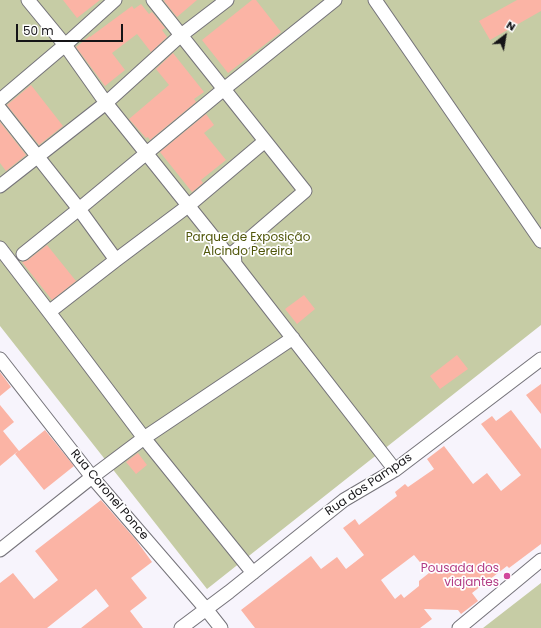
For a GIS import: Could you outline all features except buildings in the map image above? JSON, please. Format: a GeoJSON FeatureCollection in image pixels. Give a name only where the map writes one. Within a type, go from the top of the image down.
{"type":"FeatureCollection","features":[{"type":"Feature","properties":{"kind":"street"},"geometry":{"type":"LineString","coordinates":[[28,0],[65,45],[106,103],[235,264],[395,470]]}},
{"type":"Feature","properties":{"kind":"street"},"geometry":{"type":"LineString","coordinates":[[0,100],[115,0]]}},
{"type":"Feature","properties":{"kind":"street"},"geometry":{"type":"LineString","coordinates":[[153,0],[180,36],[305,191],[234,252],[235,264]]}},
{"type":"Feature","properties":{"kind":"street"},"geometry":{"type":"LineString","coordinates":[[0,186],[106,103],[180,36],[227,0]]}},
{"type":"Feature","properties":{"kind":"street"},"geometry":{"type":"LineString","coordinates":[[23,254],[335,0]]}},
{"type":"Feature","properties":{"kind":"street"},"geometry":{"type":"LineString","coordinates":[[375,0],[541,241]]}},
{"type":"Feature","properties":{"kind":"street"},"geometry":{"type":"LineString","coordinates":[[0,109],[79,209],[116,260]]}},
{"type":"Feature","properties":{"kind":"street"},"geometry":{"type":"LineString","coordinates":[[49,312],[188,206],[265,141]]}},
{"type":"Feature","properties":{"kind":"street"},"geometry":{"type":"LineString","coordinates":[[0,248],[144,438],[253,573]]}},
{"type":"Feature","properties":{"kind":"street"},"geometry":{"type":"LineString","coordinates":[[0,550],[144,438],[293,338]]}},
{"type":"Feature","properties":{"kind":"street","name":"Rua Coronel Ponce"},"geometry":{"type":"LineString","coordinates":[[0,358],[92,477],[221,628]]}},
{"type":"Feature","properties":{"kind":"street","name":"Rua dos Pampas"},"geometry":{"type":"LineString","coordinates":[[181,628],[253,573],[344,500],[395,470],[541,359]]}},
{"type":"Feature","properties":{"kind":"street"},"geometry":{"type":"LineString","coordinates":[[460,628],[541,560]]}},
{"type":"Feature","properties":{"kind":"green space","name":"Parque de Exposição Alcindo Pereira"},"geometry":{"type":"Polygon","coordinates":[[[0,0],[541,0],[541,325],[207,589],[0,326],[0,0]]]}},
{"type":"Feature","properties":{"kind":"green space"},"geometry":{"type":"Polygon","coordinates":[[[541,583],[541,628],[483,628],[541,583]]]}},
{"type":"Feature","properties":{"kind":"place","name":"Pousada dos viajantes"},"geometry":{"type":"Point","coordinates":[507,576]}}]}
